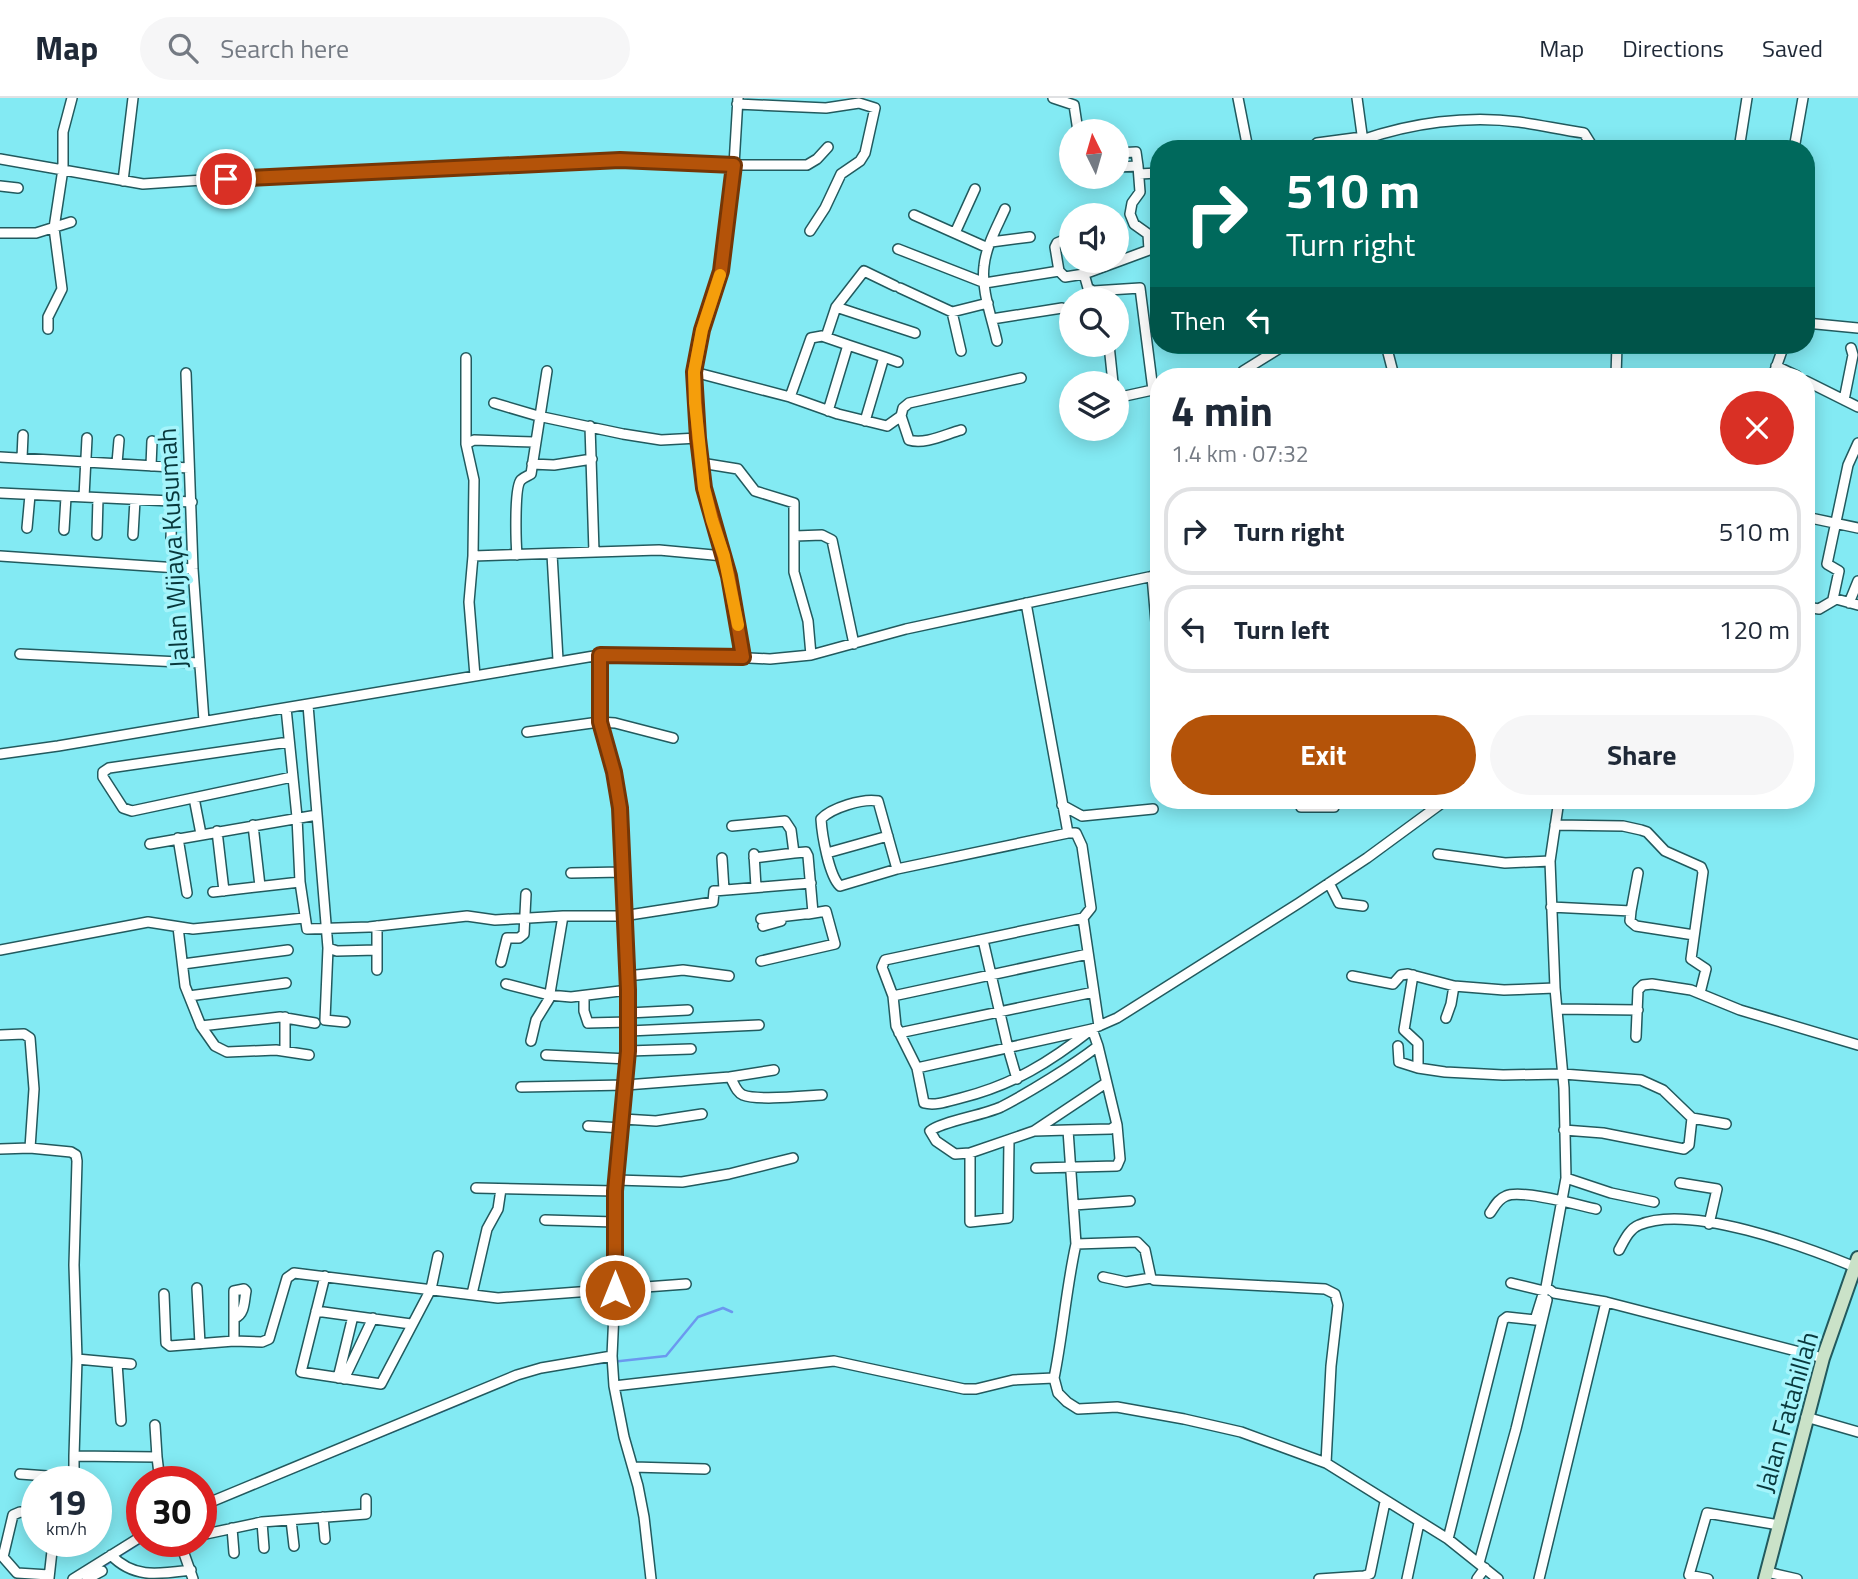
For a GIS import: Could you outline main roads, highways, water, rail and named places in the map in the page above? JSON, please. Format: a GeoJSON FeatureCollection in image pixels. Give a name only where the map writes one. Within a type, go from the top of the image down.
{"type":"FeatureCollection","features":[{"type":"Feature","properties":{"kind":"waterway"},"geometry":{"type":"LineString","coordinates":[[593,1364],[666,1356],[698,1317],[723,1308],[732,1312]]}},
{"type":"Feature","properties":{"kind":"waterway"},"geometry":{"type":"LineString","coordinates":[[217,1504],[467,1401]]}},
{"type":"Feature","properties":{"kind":"waterway"},"geometry":{"type":"LineString","coordinates":[[118,1557],[126,1552]]}},
{"type":"Feature","properties":{"kind":"waterway"},"geometry":{"type":"LineString","coordinates":[[100,1569],[112,1561]]}}]}
